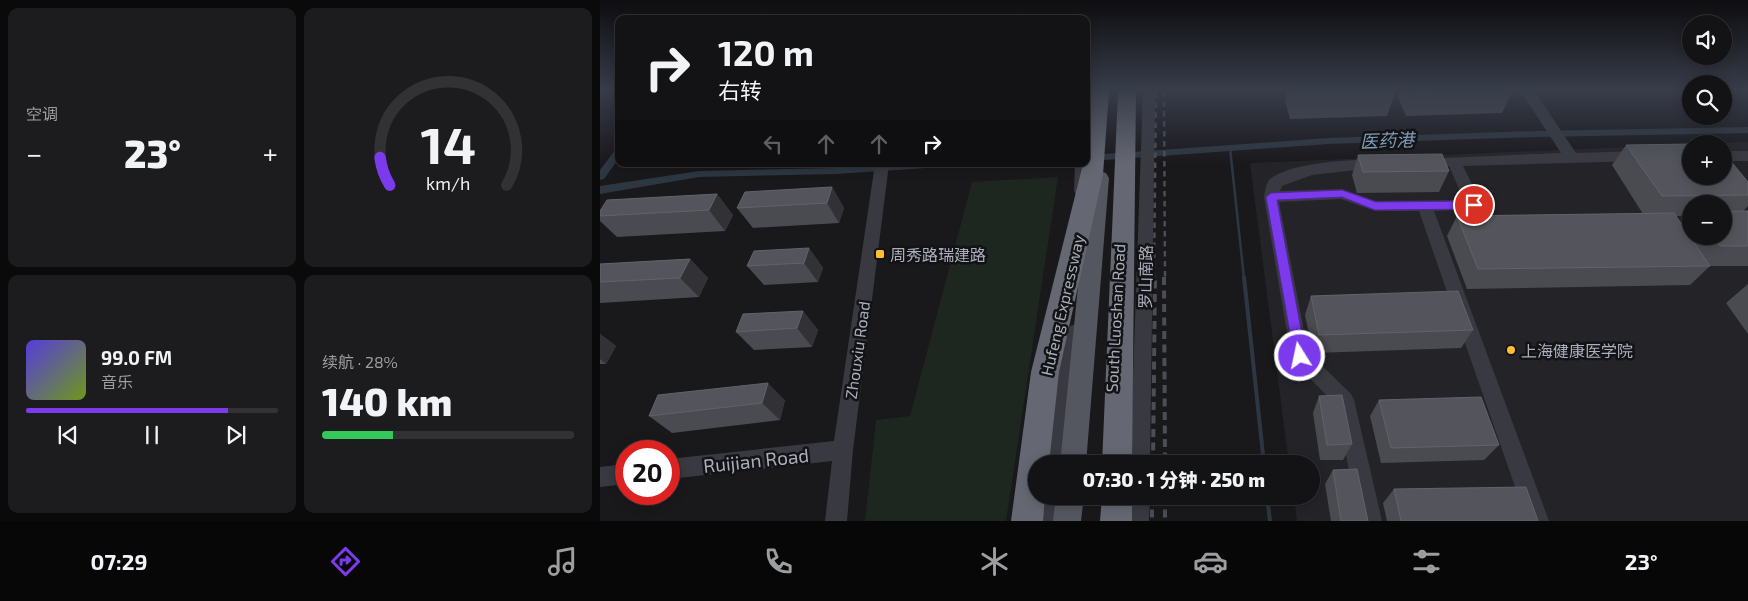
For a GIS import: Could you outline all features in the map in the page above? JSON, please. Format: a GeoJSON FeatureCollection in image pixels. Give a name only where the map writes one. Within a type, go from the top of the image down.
{"type":"FeatureCollection","features":[{"type":"Feature","properties":{"kind":"highway","name":"Hufeng Expressway"},"geometry":{"type":"LineString","coordinates":[[1027,521],[1045,372],[1092,175],[1098,115]]}},
{"type":"Feature","properties":{"kind":"highway"},"geometry":{"type":"LineString","coordinates":[[1117,455],[1126,115]]}},
{"type":"Feature","properties":{"kind":"highway"},"geometry":{"type":"LineString","coordinates":[[1116,505],[1116,521]]}},
{"type":"Feature","properties":{"kind":"main road","name":"South Luoshan Road"},"geometry":{"type":"LineString","coordinates":[[1090,164],[1103,136],[1104,115]]}},
{"type":"Feature","properties":{"kind":"main road","name":"South Luoshan Road"},"geometry":{"type":"LineString","coordinates":[[1108,455],[1126,115]]}},
{"type":"Feature","properties":{"kind":"main road","name":"South Luoshan Road"},"geometry":{"type":"LineString","coordinates":[[1073,455],[1087,171]]}},
{"type":"Feature","properties":{"kind":"main road"},"geometry":{"type":"LineString","coordinates":[[1067,521],[1069,505]]}},
{"type":"Feature","properties":{"kind":"main road"},"geometry":{"type":"LineString","coordinates":[[1103,521],[1104,505]]}},
{"type":"Feature","properties":{"kind":"street","name":"罗山南路"},"geometry":{"type":"LineString","coordinates":[[1140,455],[1148,115]]}},
{"type":"Feature","properties":{"kind":"street"},"geometry":{"type":"LineString","coordinates":[[1544,115],[1567,152]]}},
{"type":"Feature","properties":{"kind":"street"},"geometry":{"type":"LineString","coordinates":[[1371,521],[1344,400],[1300,356],[1271,197],[1275,182],[1293,173],[1335,166],[1454,161],[1567,152],[1654,156]]}},
{"type":"Feature","properties":{"kind":"street"},"geometry":{"type":"LineString","coordinates":[[1732,156],[1748,156]]}},
{"type":"Feature","properties":{"kind":"street"},"geometry":{"type":"LineString","coordinates":[[1271,197],[1342,194],[1375,206],[1474,205],[1454,161]]}},
{"type":"Feature","properties":{"kind":"street"},"geometry":{"type":"LineString","coordinates":[[1055,455],[1060,409],[1079,313],[1087,171]]}},
{"type":"Feature","properties":{"kind":"street","name":"Zhouxiu Road"},"geometry":{"type":"LineString","coordinates":[[836,521],[843,450],[881,172]]}},
{"type":"Feature","properties":{"kind":"street"},"geometry":{"type":"LineString","coordinates":[[1424,206],[1538,521]]}},
{"type":"Feature","properties":{"kind":"street","name":"Ruijian Road"},"geometry":{"type":"LineString","coordinates":[[680,468],[843,450]]}},
{"type":"Feature","properties":{"kind":"street"},"geometry":{"type":"LineString","coordinates":[[600,477],[615,475]]}},
{"type":"Feature","properties":{"kind":"street"},"geometry":{"type":"LineString","coordinates":[[1048,521],[1049,505]]}},
{"type":"Feature","properties":{"kind":"street"},"geometry":{"type":"LineString","coordinates":[[1138,521],[1139,505]]}},
{"type":"Feature","properties":{"kind":"shaded area","name":"上海健康医学院"},"geometry":{"type":"Polygon","coordinates":[[[1748,142],[1748,521],[1297,521],[1295,505],[1320,505],[1320,455],[1288,455],[1250,163],[1682,144],[1682,185],[1732,185],[1732,143],[1748,142]]]}},
{"type":"Feature","properties":{"kind":"shaded area"},"geometry":{"type":"Polygon","coordinates":[[[1058,177],[1006,521],[865,521],[876,420],[910,416],[972,182],[1058,177]]]}},
{"type":"Feature","properties":{"kind":"building"},"geometry":{"type":"Polygon","coordinates":[[[1682,144],[1682,185],[1732,185],[1732,163],[1748,182],[1748,195],[1662,196],[1626,145],[1682,144]]]}},
{"type":"Feature","properties":{"kind":"building"},"geometry":{"type":"Polygon","coordinates":[[[1442,154],[1449,171],[1363,172],[1358,155],[1442,154]]]}},
{"type":"Feature","properties":{"kind":"building"},"geometry":{"type":"Polygon","coordinates":[[[832,187],[827,203],[737,208],[745,192],[832,187]]]}},
{"type":"Feature","properties":{"kind":"building"},"geometry":{"type":"Polygon","coordinates":[[[717,194],[709,210],[600,216],[600,211],[607,200],[717,194]]]}},
{"type":"Feature","properties":{"kind":"building"},"geometry":{"type":"Polygon","coordinates":[[[1732,211],[1748,211],[1748,246],[1720,246],[1732,245],[1732,211]]]}},
{"type":"Feature","properties":{"kind":"building"},"geometry":{"type":"Polygon","coordinates":[[[1674,213],[1682,225],[1682,245],[1696,245],[1710,266],[1478,269],[1457,216],[1674,213]]]}},
{"type":"Feature","properties":{"kind":"building"},"geometry":{"type":"Polygon","coordinates":[[[809,248],[804,263],[747,266],[754,251],[809,248]]]}},
{"type":"Feature","properties":{"kind":"building"},"geometry":{"type":"Polygon","coordinates":[[[690,259],[680,278],[600,282],[600,264],[690,259]]]}},
{"type":"Feature","properties":{"kind":"building"},"geometry":{"type":"Polygon","coordinates":[[[1458,291],[1473,330],[1319,335],[1311,296],[1458,291]]]}},
{"type":"Feature","properties":{"kind":"building"},"geometry":{"type":"Polygon","coordinates":[[[803,311],[797,328],[736,332],[743,314],[803,311]]]}},
{"type":"Feature","properties":{"kind":"building"},"geometry":{"type":"Polygon","coordinates":[[[768,383],[762,403],[649,416],[658,395],[768,383]]]}},
{"type":"Feature","properties":{"kind":"building"},"geometry":{"type":"Polygon","coordinates":[[[1342,395],[1352,444],[1327,445],[1319,396],[1342,395]]]}},
{"type":"Feature","properties":{"kind":"building"},"geometry":{"type":"Polygon","coordinates":[[[1481,397],[1499,445],[1391,448],[1379,400],[1481,397]]]}},
{"type":"Feature","properties":{"kind":"building"},"geometry":{"type":"Polygon","coordinates":[[[1357,469],[1368,521],[1341,521],[1333,470],[1357,469]]]}},
{"type":"Feature","properties":{"kind":"building"},"geometry":{"type":"Polygon","coordinates":[[[1526,487],[1538,521],[1401,521],[1394,489],[1526,487]]]}},
{"type":"Feature","properties":{"kind":"waterway","name":"医药港"},"geometry":{"type":"LineString","coordinates":[[1090,158],[1328,141],[1537,134],[1748,130]]}},
{"type":"Feature","properties":{"kind":"waterway"},"geometry":{"type":"LineString","coordinates":[[1230,148],[1244,278]]}},
{"type":"Feature","properties":{"kind":"waterway"},"geometry":{"type":"LineString","coordinates":[[600,177],[615,156]]}},
{"type":"Feature","properties":{"kind":"waterway","name":"医药港"},"geometry":{"type":"LineString","coordinates":[[600,190],[699,174],[836,171],[897,167]]}},
{"type":"Feature","properties":{"kind":"waterway"},"geometry":{"type":"LineString","coordinates":[[1244,277],[1263,455]]}},
{"type":"Feature","properties":{"kind":"waterway"},"geometry":{"type":"LineString","coordinates":[[1268,505],[1270,521]]}},
{"type":"Feature","properties":{"kind":"railway"},"geometry":{"type":"LineString","coordinates":[[1154,278],[1156,115]]}},
{"type":"Feature","properties":{"kind":"railway"},"geometry":{"type":"LineString","coordinates":[[1164,115],[1165,278]]}},
{"type":"Feature","properties":{"kind":"railway"},"geometry":{"type":"LineString","coordinates":[[1153,455],[1155,277]]}},
{"type":"Feature","properties":{"kind":"railway"},"geometry":{"type":"LineString","coordinates":[[1164,277],[1165,455]]}},
{"type":"Feature","properties":{"kind":"railway"},"geometry":{"type":"LineString","coordinates":[[1152,505],[1152,521]]}},
{"type":"Feature","properties":{"kind":"railway"},"geometry":{"type":"LineString","coordinates":[[1165,505],[1165,521]]}},
{"type":"Feature","properties":{"kind":"place","name":"周秀路瑞建路"},"geometry":{"type":"Point","coordinates":[880,254]}},
{"type":"Feature","properties":{"kind":"place","name":"上海健康医学院"},"geometry":{"type":"Point","coordinates":[1511,350]}},
{"type":"Feature","properties":{"kind":"route"},"geometry":{"type":"LineString","coordinates":[[1300,356],[1271,197],[1342,194],[1375,206],[1474,205]]}}]}
